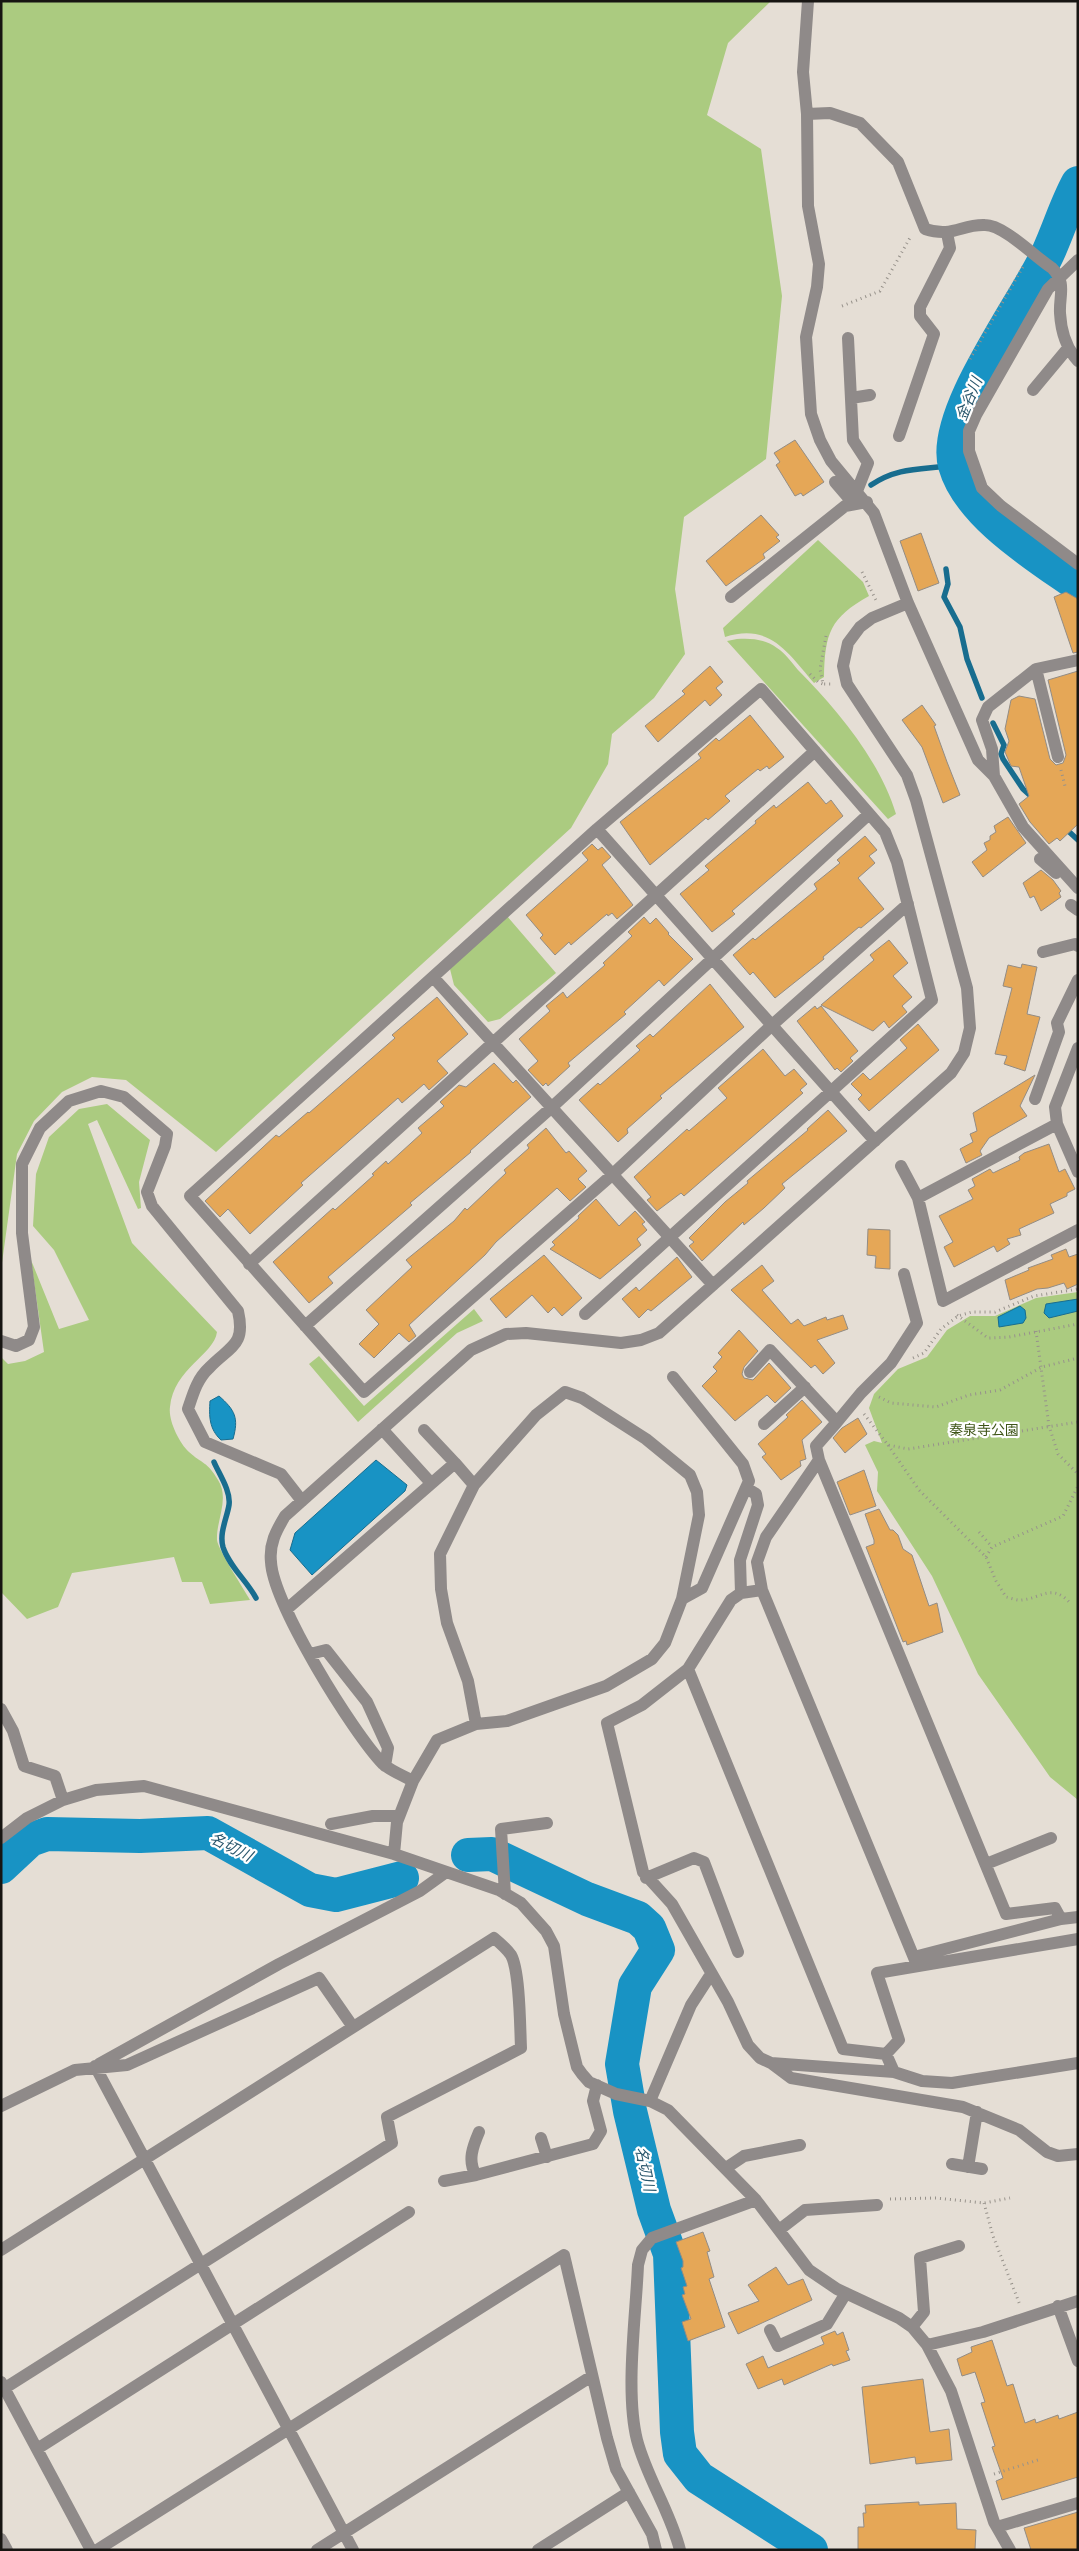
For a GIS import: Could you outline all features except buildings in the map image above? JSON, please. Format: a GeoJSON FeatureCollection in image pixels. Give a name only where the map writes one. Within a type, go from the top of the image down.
{"type":"FeatureCollection","features":[{"type":"Feature","properties":{"kind":"street"},"geometry":{"type":"LineString","coordinates":[[808,1],[803,72],[807,114],[808,206],[819,264],[817,287],[806,337],[810,414],[825,450],[874,513],[908,603],[978,760],[994,776],[1023,827],[1078,888]]}},
{"type":"Feature","properties":{"kind":"street"},"geometry":{"type":"LineString","coordinates":[[807,114],[830,113],[860,123],[898,162],[924,227],[947,233],[975,225],[987,224],[998,228],[1056,272],[1063,289],[1060,312],[1068,348],[1078,361]]}},
{"type":"Feature","properties":{"kind":"street"},"geometry":{"type":"LineString","coordinates":[[899,436],[934,334],[920,316],[920,307],[950,248],[947,233]]}},
{"type":"Feature","properties":{"kind":"street"},"geometry":{"type":"LineString","coordinates":[[1078,260],[1056,272],[976,415],[969,431],[969,451],[982,488],[1001,506],[1078,564]]}},
{"type":"Feature","properties":{"kind":"street"},"geometry":{"type":"LineString","coordinates":[[848,338],[853,440],[868,463],[857,491]]}},
{"type":"Feature","properties":{"kind":"street"},"geometry":{"type":"LineString","coordinates":[[1033,390],[1068,348]]}},
{"type":"Feature","properties":{"kind":"street"},"geometry":{"type":"LineString","coordinates":[[851,398],[870,395]]}},
{"type":"Feature","properties":{"kind":"street"},"geometry":{"type":"LineString","coordinates":[[835,482],[853,504]]}},
{"type":"Feature","properties":{"kind":"street"},"geometry":{"type":"LineString","coordinates":[[731,597],[845,506],[867,502]]}},
{"type":"Feature","properties":{"kind":"street"},"geometry":{"type":"LineString","coordinates":[[413,1780],[385,1766],[368,1747],[310,1654],[287,1609],[275,1583],[270,1565],[270,1549],[276,1532],[285,1516],[471,1350],[491,1340],[506,1334],[526,1333],[621,1343],[641,1340],[658,1333],[951,1073],[964,1053],[970,1028],[967,988],[916,800],[907,776],[847,684],[843,666],[848,643],[860,626],[880,614],[908,603]]}},
{"type":"Feature","properties":{"kind":"street"},"geometry":{"type":"LineString","coordinates":[[994,776],[992,749],[982,720],[988,707],[1036,669],[1078,660]]}},
{"type":"Feature","properties":{"kind":"street"},"geometry":{"type":"LineString","coordinates":[[1036,669],[1058,757]]}},
{"type":"Feature","properties":{"kind":"street"},"geometry":{"type":"LineString","coordinates":[[585,1314],[932,1000],[898,862],[885,832],[761,689],[597,829],[190,1196],[364,1392],[612,1174],[771,1026],[908,904]]}},
{"type":"Feature","properties":{"kind":"street"},"geometry":{"type":"LineString","coordinates":[[250,1264],[815,751]]}},
{"type":"Feature","properties":{"kind":"street"},"geometry":{"type":"LineString","coordinates":[[305,1326],[551,1108],[869,814]]}},
{"type":"Feature","properties":{"kind":"street"},"geometry":{"type":"LineString","coordinates":[[597,829],[771,1026],[875,1140]]}},
{"type":"Feature","properties":{"kind":"street"},"geometry":{"type":"LineString","coordinates":[[1040,859],[1078,893]]}},
{"type":"Feature","properties":{"kind":"street"},"geometry":{"type":"LineString","coordinates":[[1043,952],[1075,944],[1078,946]]}},
{"type":"Feature","properties":{"kind":"street"},"geometry":{"type":"LineString","coordinates":[[433,977],[713,1285]]}},
{"type":"Feature","properties":{"kind":"street"},"geometry":{"type":"LineString","coordinates":[[1035,1099],[1059,1032],[1057,1023],[1078,980]]}},
{"type":"Feature","properties":{"kind":"street"},"geometry":{"type":"LineString","coordinates":[[1078,1048],[1055,1107],[1057,1124],[1078,1172]]}},
{"type":"Feature","properties":{"kind":"street"},"geometry":{"type":"LineString","coordinates":[[1,1341],[16,1346],[28,1340],[34,1327],[22,1232],[22,1164],[40,1128],[69,1101],[101,1091],[124,1097],[166,1134],[165,1146],[147,1192],[152,1206],[238,1311],[242,1329],[235,1344],[208,1369],[194,1389],[188,1409],[205,1442],[281,1474],[302,1501]]}},
{"type":"Feature","properties":{"kind":"street"},"geometry":{"type":"LineString","coordinates":[[918,1198],[1057,1124]]}},
{"type":"Feature","properties":{"kind":"street"},"geometry":{"type":"LineString","coordinates":[[902,1166],[918,1198],[943,1300],[1078,1230]]}},
{"type":"Feature","properties":{"kind":"street"},"geometry":{"type":"LineString","coordinates":[[904,1274],[917,1323],[891,1363],[816,1446],[819,1460],[1006,1914],[1054,1908],[1061,1919]]}},
{"type":"Feature","properties":{"kind":"street"},"geometry":{"type":"LineString","coordinates":[[750,1372],[770,1350],[837,1422]]}},
{"type":"Feature","properties":{"kind":"street"},"geometry":{"type":"LineString","coordinates":[[673,1377],[743,1464],[749,1481],[702,1588],[682,1599]]}},
{"type":"Feature","properties":{"kind":"street"},"geometry":{"type":"LineString","coordinates":[[764,1424],[805,1387]]}},
{"type":"Feature","properties":{"kind":"street"},"geometry":{"type":"LineString","coordinates":[[394,1854],[400,1816],[413,1780],[437,1740],[476,1724],[508,1721],[606,1686],[633,1672],[652,1659],[666,1643],[682,1599],[699,1514],[697,1492],[690,1475],[646,1439],[582,1398],[565,1392],[536,1415],[474,1485],[440,1554],[441,1589],[447,1623],[468,1681],[476,1724]]}},
{"type":"Feature","properties":{"kind":"street"},"geometry":{"type":"LineString","coordinates":[[382,1429],[431,1483]]}},
{"type":"Feature","properties":{"kind":"street"},"geometry":{"type":"LineString","coordinates":[[424,1430],[474,1485]]}},
{"type":"Feature","properties":{"kind":"street"},"geometry":{"type":"LineString","coordinates":[[819,1460],[766,1537],[757,1562],[762,1590],[916,1961]]}},
{"type":"Feature","properties":{"kind":"street"},"geometry":{"type":"LineString","coordinates":[[287,1609],[455,1463]]}},
{"type":"Feature","properties":{"kind":"street"},"geometry":{"type":"LineString","coordinates":[[741,1593],[740,1560],[758,1505],[756,1494],[746,1488]]}},
{"type":"Feature","properties":{"kind":"street"},"geometry":{"type":"LineString","coordinates":[[762,1590],[741,1593],[731,1600],[688,1669],[642,1705],[607,1722],[646,1878],[672,1904],[728,2002],[748,2045],[760,2058],[771,2063],[791,2078],[963,2107],[1020,2130],[1047,2152],[1058,2156],[1078,2154]]}},
{"type":"Feature","properties":{"kind":"street"},"geometry":{"type":"LineString","coordinates":[[310,1654],[326,1650],[367,1702],[388,1748],[385,1766]]}},
{"type":"Feature","properties":{"kind":"street"},"geometry":{"type":"LineString","coordinates":[[688,1669],[843,2049],[886,2054]]}},
{"type":"Feature","properties":{"kind":"street"},"geometry":{"type":"LineString","coordinates":[[1,1709],[13,1731],[24,1766],[55,1776],[63,1800]]}},
{"type":"Feature","properties":{"kind":"street"},"geometry":{"type":"LineString","coordinates":[[1,1838],[27,1818],[63,1800],[96,1790],[144,1786],[394,1854],[505,1894],[527,1909],[546,1931],[554,1946],[564,2014],[577,2067],[589,2082],[616,2094],[650,2101],[668,2110],[756,2200],[809,2270],[846,2293],[890,2313],[912,2327],[927,2345],[950,2391],[996,2527],[1010,2550]]}},
{"type":"Feature","properties":{"kind":"street"},"geometry":{"type":"LineString","coordinates":[[331,1824],[373,1816],[400,1816]]}},
{"type":"Feature","properties":{"kind":"street"},"geometry":{"type":"LineString","coordinates":[[505,1894],[501,1829],[547,1823]]}},
{"type":"Feature","properties":{"kind":"street"},"geometry":{"type":"LineString","coordinates":[[986,1864],[1051,1838]]}},
{"type":"Feature","properties":{"kind":"street"},"geometry":{"type":"LineString","coordinates":[[646,1878],[694,1858],[704,1862],[738,1952]]}},
{"type":"Feature","properties":{"kind":"street"},"geometry":{"type":"LineString","coordinates":[[95,2066],[279,1964],[420,1891],[445,1873]]}},
{"type":"Feature","properties":{"kind":"street"},"geometry":{"type":"LineString","coordinates":[[886,2054],[899,2040],[877,1973],[1061,1919],[1078,1917]]}},
{"type":"Feature","properties":{"kind":"street"},"geometry":{"type":"LineString","coordinates":[[1,2250],[494,1938],[512,1956],[516,1972],[521,2048],[387,2117],[392,2143],[3,2385],[91,2550]]}},
{"type":"Feature","properties":{"kind":"street"},"geometry":{"type":"LineString","coordinates":[[916,1961],[1078,1939]]}},
{"type":"Feature","properties":{"kind":"street"},"geometry":{"type":"LineString","coordinates":[[650,2101],[691,2005],[711,1974]]}},
{"type":"Feature","properties":{"kind":"street"},"geometry":{"type":"LineString","coordinates":[[1,2106],[76,2070],[95,2066],[127,2065],[319,1978],[353,2027]]}},
{"type":"Feature","properties":{"kind":"street"},"geometry":{"type":"LineString","coordinates":[[886,2054],[894,2072]]}},
{"type":"Feature","properties":{"kind":"street"},"geometry":{"type":"LineString","coordinates":[[771,2063],[894,2072],[922,2081],[952,2083],[1078,2063]]}},
{"type":"Feature","properties":{"kind":"street"},"geometry":{"type":"LineString","coordinates":[[95,2066],[353,2550]]}},
{"type":"Feature","properties":{"kind":"street"},"geometry":{"type":"LineString","coordinates":[[444,2181],[546,2157],[597,2141],[601,2131],[593,2100],[597,2085]]}},
{"type":"Feature","properties":{"kind":"street"},"geometry":{"type":"LineString","coordinates":[[968,2167],[977,2112]]}},
{"type":"Feature","properties":{"kind":"street"},"geometry":{"type":"LineString","coordinates":[[476,2175],[473,2167],[472,2151],[479,2132]]}},
{"type":"Feature","properties":{"kind":"street"},"geometry":{"type":"LineString","coordinates":[[541,2138],[546,2157]]}},
{"type":"Feature","properties":{"kind":"street"},"geometry":{"type":"LineString","coordinates":[[726,2168],[744,2156],[800,2145]]}},
{"type":"Feature","properties":{"kind":"street"},"geometry":{"type":"LineString","coordinates":[[952,2164],[982,2169]]}},
{"type":"Feature","properties":{"kind":"street"},"geometry":{"type":"LineString","coordinates":[[680,2550],[665,2506],[647,2472],[634,2426],[632,2386],[638,2265],[642,2250],[652,2238],[756,2200]]}},
{"type":"Feature","properties":{"kind":"street"},"geometry":{"type":"LineString","coordinates":[[779,2230],[805,2210],[877,2205]]}},
{"type":"Feature","properties":{"kind":"street"},"geometry":{"type":"LineString","coordinates":[[37,2449],[409,2212]]}},
{"type":"Feature","properties":{"kind":"street"},"geometry":{"type":"LineString","coordinates":[[912,2327],[924,2312],[920,2258],[960,2246]]}},
{"type":"Feature","properties":{"kind":"street"},"geometry":{"type":"LineString","coordinates":[[97,2550],[564,2255],[616,2469],[652,2534],[656,2550]]}},
{"type":"Feature","properties":{"kind":"street"},"geometry":{"type":"LineString","coordinates":[[770,2330],[778,2346],[827,2324],[846,2293]]}},
{"type":"Feature","properties":{"kind":"street"},"geometry":{"type":"LineString","coordinates":[[927,2345],[983,2332],[1078,2301]]}},
{"type":"Feature","properties":{"kind":"street"},"geometry":{"type":"LineString","coordinates":[[1058,2306],[1078,2360]]}},
{"type":"Feature","properties":{"kind":"street"},"geometry":{"type":"LineString","coordinates":[[317,2550],[592,2376]]}},
{"type":"Feature","properties":{"kind":"street"},"geometry":{"type":"LineString","coordinates":[[538,2550],[629,2492]]}},
{"type":"Feature","properties":{"kind":"street"},"geometry":{"type":"LineString","coordinates":[[996,2527],[1078,2503]]}},
{"type":"Feature","properties":{"kind":"street"},"geometry":{"type":"LineString","coordinates":[[1,2539],[7,2550]]}},
{"type":"Feature","properties":{"kind":"path"},"geometry":{"type":"LineString","coordinates":[[842,306],[880,291],[909,238],[924,227]]}},
{"type":"Feature","properties":{"kind":"path"},"geometry":{"type":"LineString","coordinates":[[970,359],[1031,254]]}},
{"type":"Feature","properties":{"kind":"path"},"geometry":{"type":"LineString","coordinates":[[862,572],[877,600]]}},
{"type":"Feature","properties":{"kind":"path"},"geometry":{"type":"LineString","coordinates":[[823,684],[820,669],[826,636]]}},
{"type":"Feature","properties":{"kind":"path"},"geometry":{"type":"LineString","coordinates":[[810,674],[818,682],[833,684]]}},
{"type":"Feature","properties":{"kind":"path"},"geometry":{"type":"LineString","coordinates":[[958,1316],[972,1312],[995,1312],[1034,1296],[1078,1289]]}},
{"type":"Feature","properties":{"kind":"path"},"geometry":{"type":"LineString","coordinates":[[943,1300],[958,1316],[988,1338],[1009,1337],[1078,1324]]}},
{"type":"Feature","properties":{"kind":"path"},"geometry":{"type":"LineString","coordinates":[[1036,1332],[1049,1426],[1058,1454],[1078,1474]]}},
{"type":"Feature","properties":{"kind":"path"},"geometry":{"type":"LineString","coordinates":[[876,1396],[891,1403],[936,1407],[969,1395],[1000,1390],[1042,1367],[1078,1358]]}},
{"type":"Feature","properties":{"kind":"path"},"geometry":{"type":"LineString","coordinates":[[853,1403],[888,1445],[919,1490],[986,1557],[996,1581],[1006,1597],[1022,1600],[1040,1594],[1055,1592],[1070,1603]]}},
{"type":"Feature","properties":{"kind":"path"},"geometry":{"type":"LineString","coordinates":[[888,1445],[908,1449],[1078,1422]]}},
{"type":"Feature","properties":{"kind":"path"},"geometry":{"type":"LineString","coordinates":[[986,1557],[992,1546],[1063,1516],[1078,1486]]}},
{"type":"Feature","properties":{"kind":"path"},"geometry":{"type":"LineString","coordinates":[[979,1532],[992,1546]]}},
{"type":"Feature","properties":{"kind":"path"},"geometry":{"type":"LineString","coordinates":[[877,2205],[878,2199],[936,2198],[984,2203],[1010,2198]]}},
{"type":"Feature","properties":{"kind":"path"},"geometry":{"type":"LineString","coordinates":[[984,2203],[993,2236],[1025,2318]]}},
{"type":"Feature","properties":{"kind":"path"},"geometry":{"type":"LineString","coordinates":[[979,2479],[1038,2460]]}},
{"type":"Feature","properties":{"kind":"green space"},"geometry":{"type":"Polygon","coordinates":[[[1,1],[771,1],[728,43],[707,115],[761,149],[782,296],[766,459],[684,517],[675,589],[685,654],[654,698],[612,734],[608,764],[571,828],[216,1152],[126,1080],[92,1077],[62,1092],[34,1121],[17,1154],[1,1270],[1,1]]]}},
{"type":"Feature","properties":{"kind":"green space"},"geometry":{"type":"Polygon","coordinates":[[[818,540],[863,582],[869,596],[846,612],[832,628],[826,649],[824,677],[814,683],[787,652],[766,637],[741,633],[725,637],[723,628],[818,540]]]}},
{"type":"Feature","properties":{"kind":"green space"},"geometry":{"type":"Polygon","coordinates":[[[737,639],[758,640],[780,650],[828,701],[868,755],[889,794],[896,814],[888,819],[727,641],[737,639]]]}},
{"type":"Feature","properties":{"kind":"green space"},"geometry":{"type":"Polygon","coordinates":[[[507,916],[556,973],[500,1019],[488,1022],[454,985],[450,969],[507,916]]]}},
{"type":"Feature","properties":{"kind":"green space"},"geometry":{"type":"Polygon","coordinates":[[[107,1104],[150,1140],[139,1182],[141,1208],[138,1209],[97,1120],[88,1124],[132,1243],[217,1332],[209,1348],[179,1382],[173,1394],[170,1412],[172,1425],[182,1443],[189,1452],[211,1469],[221,1487],[223,1502],[217,1532],[218,1545],[250,1600],[210,1604],[202,1582],[182,1582],[174,1557],[72,1573],[58,1607],[27,1619],[1,1592],[1,1357],[8,1364],[25,1361],[44,1352],[31,1260],[59,1329],[89,1320],[54,1250],[33,1226],[36,1174],[49,1137],[79,1109],[107,1104]]]}},
{"type":"Feature","properties":{"kind":"green space","name":"秦泉寺公園"},"geometry":{"type":"Polygon","coordinates":[[[1078,1292],[1078,1800],[1050,1777],[978,1674],[932,1576],[877,1491],[878,1472],[865,1445],[874,1441],[882,1443],[869,1408],[874,1394],[898,1369],[927,1357],[947,1330],[970,1316],[995,1316],[1036,1298],[1078,1292]]]}},
{"type":"Feature","properties":{"kind":"green space"},"geometry":{"type":"Polygon","coordinates":[[[474,1309],[483,1321],[457,1333],[358,1422],[309,1364],[319,1356],[364,1406],[474,1309]]]}},
{"type":"Feature","properties":{"kind":"water"},"geometry":{"type":"Polygon","coordinates":[[[1078,1299],[1078,1311],[1049,1318],[1044,1313],[1046,1304],[1078,1299]]]}},
{"type":"Feature","properties":{"kind":"water"},"geometry":{"type":"Polygon","coordinates":[[[1020,1306],[1025,1310],[1026,1318],[1023,1323],[999,1327],[998,1317],[1020,1306]]]}},
{"type":"Feature","properties":{"kind":"water"},"geometry":{"type":"Polygon","coordinates":[[[219,1396],[229,1406],[234,1415],[236,1425],[233,1439],[221,1440],[212,1427],[210,1401],[219,1396]]]}},
{"type":"Feature","properties":{"kind":"water"},"geometry":{"type":"Polygon","coordinates":[[[376,1460],[407,1485],[405,1491],[312,1575],[290,1550],[295,1533],[376,1460]]]}},
{"type":"Feature","properties":{"kind":"waterway","name":"金谷川"},"geometry":{"type":"LineString","coordinates":[[1078,183],[1048,253],[972,388],[960,417],[954,443],[955,465],[974,501],[1006,533],[1078,585]]}},
{"type":"Feature","properties":{"kind":"waterway"},"geometry":{"type":"LineString","coordinates":[[871,485],[881,479],[901,472],[955,465]]}},
{"type":"Feature","properties":{"kind":"waterway"},"geometry":{"type":"LineString","coordinates":[[946,569],[948,584],[944,597],[960,627],[967,659],[982,698]]}},
{"type":"Feature","properties":{"kind":"waterway"},"geometry":{"type":"LineString","coordinates":[[993,723],[1004,745],[1001,754],[1003,759],[1023,789],[1034,799]]}},
{"type":"Feature","properties":{"kind":"waterway"},"geometry":{"type":"LineString","coordinates":[[1064,827],[1078,840]]}},
{"type":"Feature","properties":{"kind":"waterway"},"geometry":{"type":"LineString","coordinates":[[214,1462],[226,1488],[229,1500],[223,1531],[223,1547],[229,1561],[256,1598]]}},
{"type":"Feature","properties":{"kind":"waterway","name":"名切川"},"geometry":{"type":"LineString","coordinates":[[1,1867],[30,1840],[47,1834],[140,1836],[208,1833],[310,1890],[336,1895],[402,1878]]}},
{"type":"Feature","properties":{"kind":"waterway","name":"名切川"},"geometry":{"type":"LineString","coordinates":[[468,1855],[492,1854],[587,1899],[638,1918],[649,1928],[658,1950],[635,1986],[622,2064],[630,2111],[654,2210],[670,2254],[677,2432],[680,2454],[699,2478],[811,2550]]}}]}
